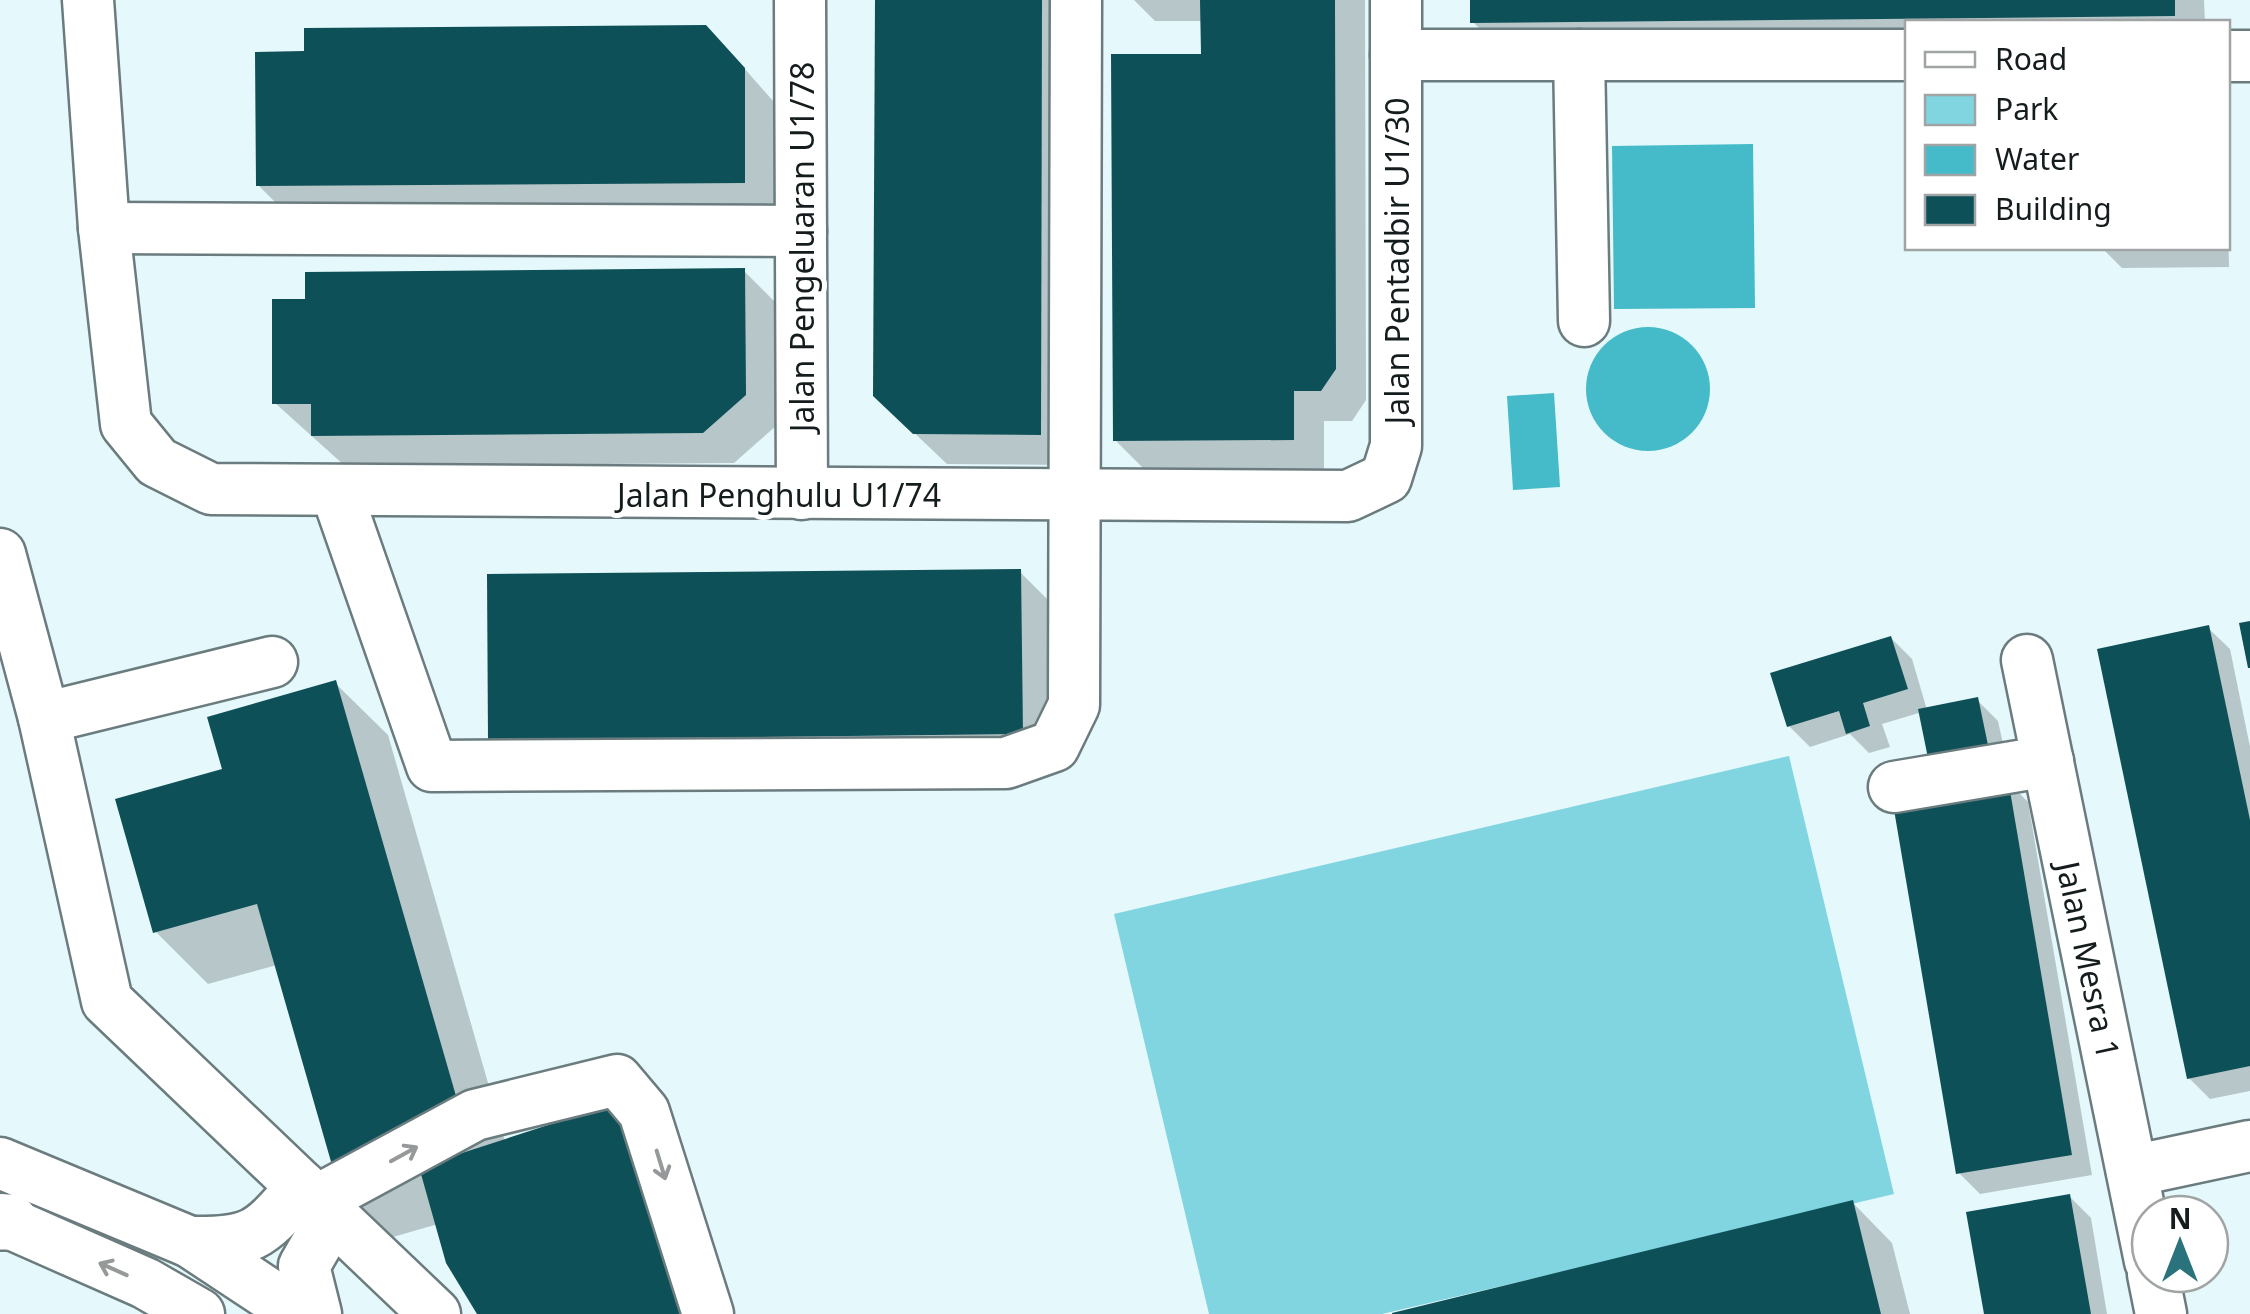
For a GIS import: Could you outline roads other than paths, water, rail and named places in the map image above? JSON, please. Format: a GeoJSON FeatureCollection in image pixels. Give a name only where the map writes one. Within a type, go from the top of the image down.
{"type":"FeatureCollection","features":[{"type":"Feature","properties":{"kind":"street"},"geometry":{"type":"LineString","coordinates":[[88,0],[104,228],[801,230]]}},
{"type":"Feature","properties":{"kind":"street","name":"Jalan Pengeluaran U1/78"},"geometry":{"type":"LineString","coordinates":[[800,0],[802,494]]}},
{"type":"Feature","properties":{"kind":"street"},"geometry":{"type":"LineString","coordinates":[[336,491],[432,766],[1006,763],[1054,746],[1074,705],[1076,0]]}},
{"type":"Feature","properties":{"kind":"street","name":"Jalan Pentadbir U1/30"},"geometry":{"type":"LineString","coordinates":[[1348,496],[1386,478],[1396,446],[1396,0]]}},
{"type":"Feature","properties":{"kind":"street"},"geometry":{"type":"LineString","coordinates":[[1396,54],[1905,55]]}},
{"type":"Feature","properties":{"kind":"street"},"geometry":{"type":"LineString","coordinates":[[1579,54],[1584,322]]}},
{"type":"Feature","properties":{"kind":"street","name":"Jalan Penghulu U1/74"},"geometry":{"type":"LineString","coordinates":[[104,228],[126,424],[157,462],[211,490],[1348,496]]}},
{"type":"Feature","properties":{"kind":"street"},"geometry":{"type":"LineString","coordinates":[[0,554],[44,718],[106,1000],[435,1314]]}},
{"type":"Feature","properties":{"kind":"street","name":"Jalan Mesra 1"},"geometry":{"type":"LineString","coordinates":[[2027,660],[2136,1194]]}},
{"type":"Feature","properties":{"kind":"street"},"geometry":{"type":"LineString","coordinates":[[44,718],[272,662]]}},
{"type":"Feature","properties":{"kind":"street"},"geometry":{"type":"LineString","coordinates":[[1894,787],[2048,760]]}},
{"type":"Feature","properties":{"kind":"street"},"geometry":{"type":"LineString","coordinates":[[190,1242],[220,1243],[260,1235],[475,1116],[618,1080],[644,1112],[708,1314]]}},
{"type":"Feature","properties":{"kind":"street"},"geometry":{"type":"LineString","coordinates":[[2132,1172],[2250,1146]]}},
{"type":"Feature","properties":{"kind":"street"},"geometry":{"type":"LineString","coordinates":[[0,1163],[190,1242],[299,1314]]}},
{"type":"Feature","properties":{"kind":"street"},"geometry":{"type":"LineString","coordinates":[[316,1314],[304,1266],[318,1201]]}},
{"type":"Feature","properties":{"kind":"street"},"geometry":{"type":"LineString","coordinates":[[3,1221],[144,1283],[199,1314]]}},
{"type":"Feature","properties":{"kind":"water"},"geometry":{"type":"Polygon","coordinates":[[[1753,144],[1755,308],[1614,309],[1612,146],[1753,144]]]}},
{"type":"Feature","properties":{"kind":"water"},"geometry":{"type":"Polygon","coordinates":[[[1648,327],[1672,332],[1692,345],[1705,365],[1710,389],[1705,413],[1692,433],[1672,446],[1648,451],[1624,446],[1604,433],[1591,413],[1586,389],[1591,365],[1604,345],[1624,332],[1648,327]]]}},
{"type":"Feature","properties":{"kind":"water"},"geometry":{"type":"Polygon","coordinates":[[[1554,393],[1560,487],[1513,490],[1507,396],[1554,393]]]}}]}
